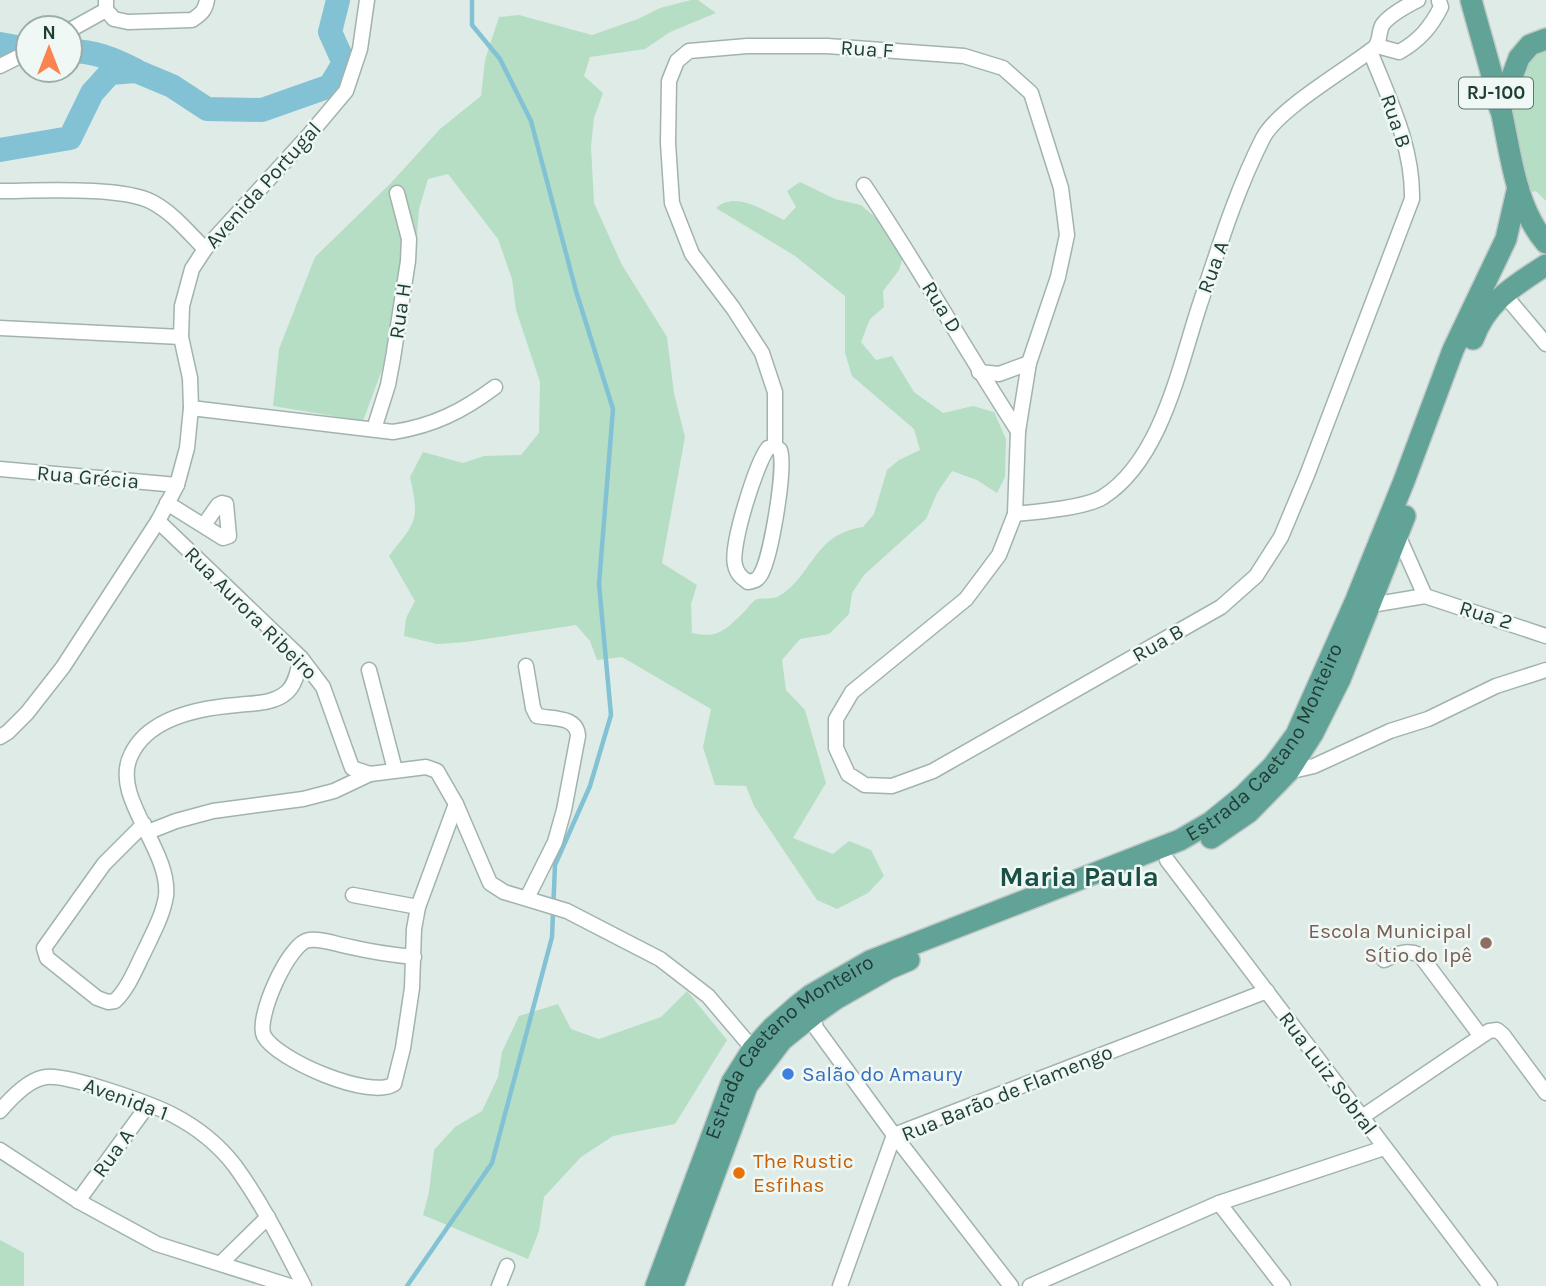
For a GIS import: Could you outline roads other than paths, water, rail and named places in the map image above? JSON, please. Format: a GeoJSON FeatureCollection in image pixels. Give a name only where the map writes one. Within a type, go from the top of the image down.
{"type":"FeatureCollection","features":[{"type":"Feature","properties":{"kind":"main road","name":"RJ-100"},"geometry":{"type":"LineString","coordinates":[[1471,0],[1518,187],[1531,220],[1546,243]]}},
{"type":"Feature","properties":{"kind":"main road"},"geometry":{"type":"LineString","coordinates":[[1500,108],[1519,58],[1530,46],[1546,39]]}},
{"type":"Feature","properties":{"kind":"main road","name":"Estrada Caetano Monteiro"},"geometry":{"type":"LineString","coordinates":[[656,1286],[732,1083],[754,1049],[772,1028],[812,1005],[870,961],[1180,840],[1211,822],[1243,796],[1273,766],[1296,735],[1356,600],[1405,481],[1453,350],[1506,239],[1518,187]]}},
{"type":"Feature","properties":{"kind":"main road","name":"Estrada Caetano Monteiro"},"geometry":{"type":"LineString","coordinates":[[673,1286],[747,1086],[812,1005],[837,998],[888,969],[1200,845],[1249,812],[1288,772],[1313,733],[1340,679],[1478,325],[1503,293],[1546,265]]}},
{"type":"Feature","properties":{"kind":"street"},"geometry":{"type":"LineString","coordinates":[[84,20],[106,5],[114,19],[128,22],[192,20],[201,15],[207,0]]}},
{"type":"Feature","properties":{"kind":"street","name":"Avenida Portugal"},"geometry":{"type":"LineString","coordinates":[[0,737],[27,713],[63,667],[159,521],[177,485],[187,449],[191,408],[190,378],[181,337],[182,306],[192,269],[205,249],[346,91],[360,49],[367,0]]}},
{"type":"Feature","properties":{"kind":"street","name":"Rua A"},"geometry":{"type":"LineString","coordinates":[[1015,514],[1058,510],[1102,498],[1134,469],[1160,425],[1200,303],[1264,135],[1288,110],[1373,48],[1382,25],[1401,9],[1418,0]]}},
{"type":"Feature","properties":{"kind":"street"},"geometry":{"type":"LineString","coordinates":[[1373,48],[1399,52],[1412,45],[1434,20],[1441,7],[1435,0]]}},
{"type":"Feature","properties":{"kind":"street","name":"Rua F"},"geometry":{"type":"LineString","coordinates":[[775,446],[775,392],[762,353],[733,308],[692,254],[672,203],[668,143],[669,81],[677,61],[689,51],[747,46],[827,46],[964,56],[1003,68],[1031,93],[1061,188],[1067,235],[1058,277],[1029,363],[1018,431],[1015,514]]}},
{"type":"Feature","properties":{"kind":"street","name":"Rua B"},"geometry":{"type":"LineString","coordinates":[[1015,514],[999,555],[966,599],[852,692],[836,719],[836,748],[848,774],[865,785],[892,786],[933,772],[1222,607],[1256,576],[1281,537],[1307,475],[1412,199],[1413,174],[1373,48]]}},
{"type":"Feature","properties":{"kind":"street","name":"Rua D"},"geometry":{"type":"LineString","coordinates":[[864,185],[1018,431]]}},
{"type":"Feature","properties":{"kind":"street"},"geometry":{"type":"LineString","coordinates":[[0,191],[120,194],[150,201],[173,215],[205,249]]}},
{"type":"Feature","properties":{"kind":"street","name":"Rua H"},"geometry":{"type":"LineString","coordinates":[[374,429],[391,371],[408,261],[409,239],[397,193]]}},
{"type":"Feature","properties":{"kind":"street"},"geometry":{"type":"LineString","coordinates":[[1503,293],[1546,344]]}},
{"type":"Feature","properties":{"kind":"street"},"geometry":{"type":"LineString","coordinates":[[0,327],[181,337]]}},
{"type":"Feature","properties":{"kind":"street"},"geometry":{"type":"LineString","coordinates":[[979,372],[999,374],[1029,363]]}},
{"type":"Feature","properties":{"kind":"street"},"geometry":{"type":"LineString","coordinates":[[191,408],[403,430],[443,420],[495,387]]}},
{"type":"Feature","properties":{"kind":"street","name":"Rua F"},"geometry":{"type":"LineString","coordinates":[[775,446],[783,458],[769,547],[761,575],[755,581],[748,582],[739,576],[734,563],[735,547],[760,462],[768,448],[775,446]]}},
{"type":"Feature","properties":{"kind":"street","name":"Rua Grécia"},"geometry":{"type":"LineString","coordinates":[[0,469],[177,485]]}},
{"type":"Feature","properties":{"kind":"street"},"geometry":{"type":"LineString","coordinates":[[167,503],[204,525]]}},
{"type":"Feature","properties":{"kind":"street","name":"Rua Aurora Ribeiro"},"geometry":{"type":"LineString","coordinates":[[159,521],[301,658],[323,687],[352,768],[370,774]]}},
{"type":"Feature","properties":{"kind":"street"},"geometry":{"type":"LineString","coordinates":[[1398,534],[1425,596]]}},
{"type":"Feature","properties":{"kind":"street","name":"Rua 2"},"geometry":{"type":"LineString","coordinates":[[1371,605],[1425,596],[1546,636]]}},
{"type":"Feature","properties":{"kind":"street"},"geometry":{"type":"LineString","coordinates":[[301,658],[289,691],[277,699],[197,712],[160,724],[139,738],[129,758],[126,778],[134,806],[146,828],[155,846],[164,876],[166,895],[160,917],[121,995],[115,1001],[108,1002],[97,998],[47,958],[44,948],[104,864],[146,828],[213,811],[303,799],[334,791],[370,774],[426,767],[437,772],[456,804],[490,883],[504,892],[567,911],[660,958],[708,996],[754,1049]]}},
{"type":"Feature","properties":{"kind":"street"},"geometry":{"type":"LineString","coordinates":[[526,666],[533,708],[537,716],[572,721],[578,728],[564,810],[555,842],[527,898]]}},
{"type":"Feature","properties":{"kind":"street"},"geometry":{"type":"LineString","coordinates":[[369,670],[395,770]]}},
{"type":"Feature","properties":{"kind":"street"},"geometry":{"type":"LineString","coordinates":[[1288,772],[1314,766],[1372,738],[1428,719],[1496,686],[1546,670]]}},
{"type":"Feature","properties":{"kind":"street"},"geometry":{"type":"LineString","coordinates":[[414,957],[379,953],[321,940],[304,941],[293,950],[280,976],[263,1018],[265,1037],[288,1057],[328,1076],[360,1085],[390,1087],[394,1084],[403,1048],[412,988],[414,957],[414,929],[418,907],[456,804]]}},
{"type":"Feature","properties":{"kind":"street","name":"Rua Luiz Sobral"},"geometry":{"type":"LineString","coordinates":[[1167,860],[1490,1286]]}},
{"type":"Feature","properties":{"kind":"street"},"geometry":{"type":"LineString","coordinates":[[353,895],[418,907]]}},
{"type":"Feature","properties":{"kind":"street"},"geometry":{"type":"LineString","coordinates":[[1384,960],[1402,952],[1412,951],[1420,956],[1480,1035]]}},
{"type":"Feature","properties":{"kind":"street","name":"Rua Barão de Flamengo"},"geometry":{"type":"LineString","coordinates":[[840,1286],[894,1135],[1267,991]]}},
{"type":"Feature","properties":{"kind":"street"},"geometry":{"type":"LineString","coordinates":[[812,1005],[816,1028],[894,1135],[1011,1286]]}},
{"type":"Feature","properties":{"kind":"street"},"geometry":{"type":"LineString","coordinates":[[1362,1117],[1489,1031],[1497,1030],[1503,1035],[1546,1093]]}},
{"type":"Feature","properties":{"kind":"street","name":"Avenida 1"},"geometry":{"type":"LineString","coordinates":[[0,1111],[30,1083],[43,1077],[57,1076],[172,1114],[213,1143],[234,1165],[268,1217],[304,1286]]}},
{"type":"Feature","properties":{"kind":"street","name":"Rua A"},"geometry":{"type":"LineString","coordinates":[[78,1201],[148,1105]]}},
{"type":"Feature","properties":{"kind":"street"},"geometry":{"type":"LineString","coordinates":[[1030,1286],[1219,1202],[1384,1148]]}},
{"type":"Feature","properties":{"kind":"street"},"geometry":{"type":"LineString","coordinates":[[0,1150],[78,1201],[157,1244],[290,1286]]}},
{"type":"Feature","properties":{"kind":"street"},"geometry":{"type":"LineString","coordinates":[[1219,1202],[1283,1286]]}},
{"type":"Feature","properties":{"kind":"street"},"geometry":{"type":"LineString","coordinates":[[221,1263],[268,1217]]}},
{"type":"Feature","properties":{"kind":"street"},"geometry":{"type":"LineString","coordinates":[[499,1286],[507,1266]]}},
{"type":"Feature","properties":{"kind":"waterway"},"geometry":{"type":"LineString","coordinates":[[0,150],[70,138],[92,93],[110,73],[136,71],[172,86],[207,109],[262,110],[330,86],[344,63],[330,32],[338,0]]}},
{"type":"Feature","properties":{"kind":"waterway"},"geometry":{"type":"LineString","coordinates":[[407,1286],[492,1163],[552,937],[555,865],[590,786],[611,715],[599,584],[613,409],[576,291],[531,121],[500,59],[472,25],[472,0]]}},
{"type":"Feature","properties":{"kind":"waterway"},"geometry":{"type":"LineString","coordinates":[[0,44],[14,46]]}},
{"type":"Feature","properties":{"kind":"waterway"},"geometry":{"type":"LineString","coordinates":[[84,52],[104,56],[135,70]]}},
{"type":"Feature","properties":{"kind":"place","name":"Escola Municipal Sítio do Ipê"},"geometry":{"type":"Point","coordinates":[1486,943]}},
{"type":"Feature","properties":{"kind":"place","name":"Salão do Amaury"},"geometry":{"type":"Point","coordinates":[788,1074]}},
{"type":"Feature","properties":{"kind":"place","name":"The Rustic Esfihas"},"geometry":{"type":"Point","coordinates":[739,1173]}},
{"type":"Feature","properties":{"kind":"district","name":"Maria Paula"},"geometry":{"type":"Point","coordinates":[1079,876]}}]}
